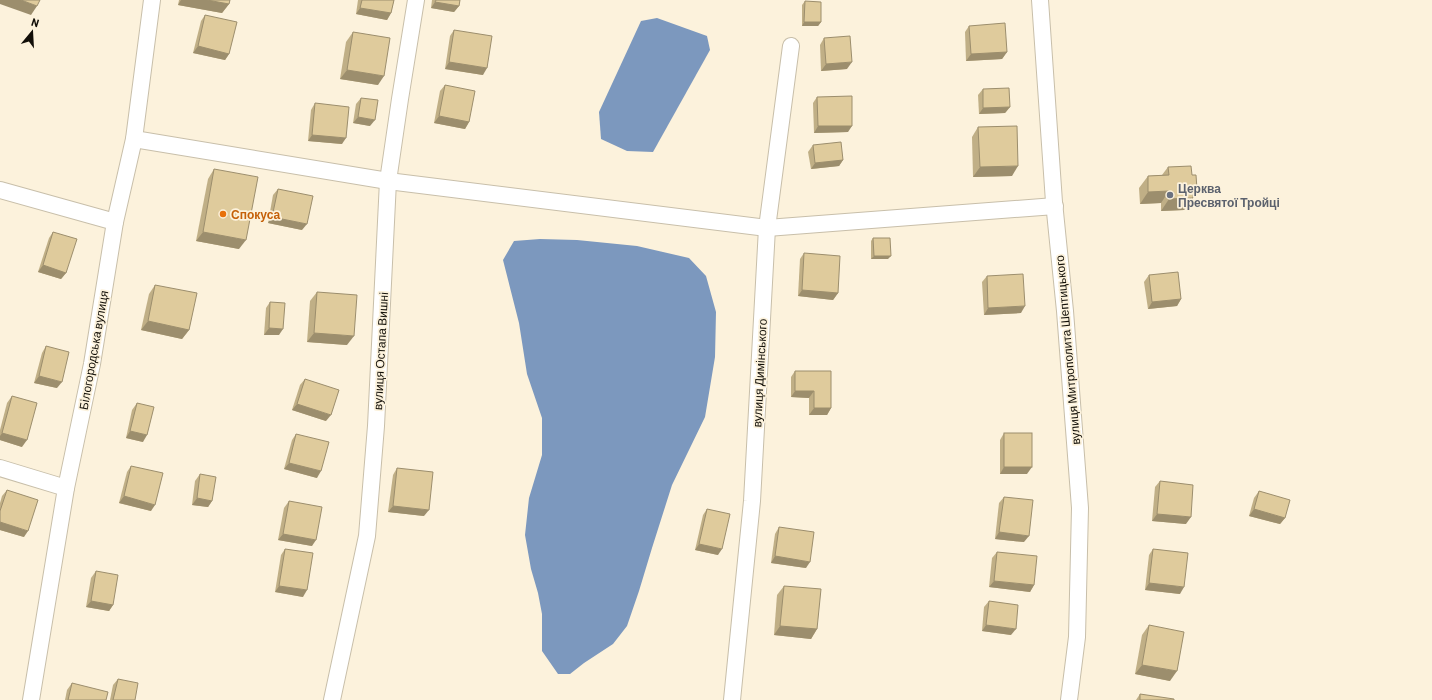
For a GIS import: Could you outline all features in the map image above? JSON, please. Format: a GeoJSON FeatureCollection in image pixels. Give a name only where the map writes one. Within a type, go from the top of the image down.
{"type":"FeatureCollection","features":[{"type":"Feature","properties":{"kind":"street","name":"Білогородська вулиця"},"geometry":{"type":"LineString","coordinates":[[30,700],[66,488],[92,364],[115,222],[134,139],[152,0]]}},
{"type":"Feature","properties":{"kind":"street","name":"вулиця Остапа Вишні"},"geometry":{"type":"LineString","coordinates":[[332,700],[367,536],[376,426],[388,181],[416,0]]}},
{"type":"Feature","properties":{"kind":"street","name":"вулиця Митрополита Шептицького"},"geometry":{"type":"LineString","coordinates":[[1040,0],[1055,206],[1065,311],[1080,508],[1077,637],[1069,700]]}},
{"type":"Feature","properties":{"kind":"street","name":"вулиця Димінського"},"geometry":{"type":"LineString","coordinates":[[732,700],[752,501],[767,228],[791,46]]}},
{"type":"Feature","properties":{"kind":"street"},"geometry":{"type":"LineString","coordinates":[[134,139],[388,181],[767,228],[1055,206]]}},
{"type":"Feature","properties":{"kind":"street"},"geometry":{"type":"LineString","coordinates":[[0,190],[115,222]]}},
{"type":"Feature","properties":{"kind":"street"},"geometry":{"type":"LineString","coordinates":[[0,468],[66,488]]}},
{"type":"Feature","properties":{"kind":"water"},"geometry":{"type":"Polygon","coordinates":[[[657,18],[707,36],[710,50],[653,152],[627,151],[601,139],[599,112],[641,21],[657,18]]]}},
{"type":"Feature","properties":{"kind":"water"},"geometry":{"type":"Polygon","coordinates":[[[540,239],[577,240],[637,246],[689,258],[706,276],[716,312],[715,357],[705,417],[672,485],[627,626],[613,644],[570,674],[558,674],[542,651],[542,614],[531,569],[525,535],[529,498],[542,455],[542,418],[527,374],[519,323],[503,260],[514,241],[540,239]]]}},
{"type":"Feature","properties":{"kind":"building"},"geometry":{"type":"Polygon","coordinates":[[[21,0],[40,0],[37,6],[21,0]]]}},
{"type":"Feature","properties":{"kind":"building"},"geometry":{"type":"Polygon","coordinates":[[[207,0],[230,0],[229,4],[207,0]]]}},
{"type":"Feature","properties":{"kind":"building"},"geometry":{"type":"Polygon","coordinates":[[[362,0],[394,0],[391,13],[360,8],[362,0]]]}},
{"type":"Feature","properties":{"kind":"building"},"geometry":{"type":"Polygon","coordinates":[[[436,0],[460,0],[459,6],[435,2],[436,0]]]}},
{"type":"Feature","properties":{"kind":"building"},"geometry":{"type":"Polygon","coordinates":[[[805,1],[821,2],[821,22],[804,22],[805,1]]]}},
{"type":"Feature","properties":{"kind":"building"},"geometry":{"type":"Polygon","coordinates":[[[205,15],[237,22],[229,54],[198,46],[205,15]]]}},
{"type":"Feature","properties":{"kind":"building"},"geometry":{"type":"Polygon","coordinates":[[[1005,23],[1007,52],[971,54],[969,26],[1005,23]]]}},
{"type":"Feature","properties":{"kind":"building"},"geometry":{"type":"Polygon","coordinates":[[[454,30],[492,36],[487,68],[449,62],[454,30]]]}},
{"type":"Feature","properties":{"kind":"building"},"geometry":{"type":"Polygon","coordinates":[[[353,32],[390,38],[384,76],[347,70],[353,32]]]}},
{"type":"Feature","properties":{"kind":"building"},"geometry":{"type":"Polygon","coordinates":[[[850,36],[852,62],[826,64],[824,38],[850,36]]]}},
{"type":"Feature","properties":{"kind":"building"},"geometry":{"type":"Polygon","coordinates":[[[445,85],[475,91],[469,122],[439,116],[445,85]]]}},
{"type":"Feature","properties":{"kind":"building"},"geometry":{"type":"Polygon","coordinates":[[[1009,88],[1010,107],[983,108],[983,89],[1009,88]]]}},
{"type":"Feature","properties":{"kind":"building"},"geometry":{"type":"Polygon","coordinates":[[[852,96],[852,126],[818,126],[817,97],[852,96]]]}},
{"type":"Feature","properties":{"kind":"building"},"geometry":{"type":"Polygon","coordinates":[[[361,98],[378,100],[375,120],[358,117],[361,98]]]}},
{"type":"Feature","properties":{"kind":"building"},"geometry":{"type":"Polygon","coordinates":[[[315,103],[349,107],[346,138],[312,135],[315,103]]]}},
{"type":"Feature","properties":{"kind":"building"},"geometry":{"type":"Polygon","coordinates":[[[1017,126],[1018,166],[980,167],[978,127],[1017,126]]]}},
{"type":"Feature","properties":{"kind":"building"},"geometry":{"type":"Polygon","coordinates":[[[841,142],[843,160],[815,163],[813,145],[841,142]]]}},
{"type":"Feature","properties":{"kind":"building"},"geometry":{"type":"Polygon","coordinates":[[[1191,166],[1192,175],[1196,175],[1197,189],[1192,189],[1193,198],[1169,199],[1169,191],[1148,192],[1148,176],[1169,175],[1168,167],[1191,166]]]}},
{"type":"Feature","properties":{"kind":"building"},"geometry":{"type":"Polygon","coordinates":[[[214,169],[258,177],[246,240],[203,232],[214,169]]]}},
{"type":"Feature","properties":{"kind":"building"},"geometry":{"type":"Polygon","coordinates":[[[278,189],[313,196],[307,224],[272,217],[278,189]]]}},
{"type":"Feature","properties":{"kind":"building"},"geometry":{"type":"Polygon","coordinates":[[[53,232],[77,239],[66,273],[43,265],[53,232]]]}},
{"type":"Feature","properties":{"kind":"building"},"geometry":{"type":"Polygon","coordinates":[[[873,238],[890,238],[891,256],[874,256],[873,238]]]}},
{"type":"Feature","properties":{"kind":"building"},"geometry":{"type":"Polygon","coordinates":[[[804,253],[840,256],[838,293],[802,290],[804,253]]]}},
{"type":"Feature","properties":{"kind":"building"},"geometry":{"type":"Polygon","coordinates":[[[1178,272],[1181,299],[1152,302],[1149,275],[1178,272]]]}},
{"type":"Feature","properties":{"kind":"building"},"geometry":{"type":"Polygon","coordinates":[[[1023,274],[1025,306],[988,308],[987,276],[1023,274]]]}},
{"type":"Feature","properties":{"kind":"building"},"geometry":{"type":"Polygon","coordinates":[[[155,285],[197,293],[189,330],[148,321],[155,285]]]}},
{"type":"Feature","properties":{"kind":"building"},"geometry":{"type":"Polygon","coordinates":[[[317,292],[357,295],[354,336],[314,333],[317,292]]]}},
{"type":"Feature","properties":{"kind":"building"},"geometry":{"type":"Polygon","coordinates":[[[270,302],[285,303],[283,329],[269,328],[270,302]]]}},
{"type":"Feature","properties":{"kind":"building"},"geometry":{"type":"Polygon","coordinates":[[[46,346],[69,352],[62,382],[39,376],[46,346]]]}},
{"type":"Feature","properties":{"kind":"building"},"geometry":{"type":"Polygon","coordinates":[[[795,371],[831,371],[831,408],[814,408],[814,391],[795,391],[795,371]]]}},
{"type":"Feature","properties":{"kind":"building"},"geometry":{"type":"Polygon","coordinates":[[[305,379],[339,390],[331,415],[297,404],[305,379]]]}},
{"type":"Feature","properties":{"kind":"building"},"geometry":{"type":"Polygon","coordinates":[[[12,396],[37,403],[27,440],[2,433],[12,396]]]}},
{"type":"Feature","properties":{"kind":"building"},"geometry":{"type":"Polygon","coordinates":[[[137,403],[154,407],[147,435],[130,431],[137,403]]]}},
{"type":"Feature","properties":{"kind":"building"},"geometry":{"type":"Polygon","coordinates":[[[1004,433],[1032,433],[1032,467],[1004,467],[1004,433]]]}},
{"type":"Feature","properties":{"kind":"building"},"geometry":{"type":"Polygon","coordinates":[[[296,434],[329,442],[321,471],[289,463],[296,434]]]}},
{"type":"Feature","properties":{"kind":"building"},"geometry":{"type":"Polygon","coordinates":[[[131,466],[163,473],[155,505],[124,496],[131,466]]]}},
{"type":"Feature","properties":{"kind":"building"},"geometry":{"type":"Polygon","coordinates":[[[397,468],[433,472],[429,510],[393,506],[397,468]]]}},
{"type":"Feature","properties":{"kind":"building"},"geometry":{"type":"Polygon","coordinates":[[[200,474],[216,477],[212,501],[197,498],[200,474]]]}},
{"type":"Feature","properties":{"kind":"building"},"geometry":{"type":"Polygon","coordinates":[[[1160,481],[1193,485],[1191,517],[1157,514],[1160,481]]]}},
{"type":"Feature","properties":{"kind":"building"},"geometry":{"type":"Polygon","coordinates":[[[7,490],[38,500],[28,531],[0,522],[0,511],[7,490]]]}},
{"type":"Feature","properties":{"kind":"building"},"geometry":{"type":"Polygon","coordinates":[[[1259,491],[1290,500],[1285,518],[1254,509],[1259,491]]]}},
{"type":"Feature","properties":{"kind":"building"},"geometry":{"type":"Polygon","coordinates":[[[1004,497],[1033,500],[1029,536],[999,532],[1004,497]]]}},
{"type":"Feature","properties":{"kind":"building"},"geometry":{"type":"Polygon","coordinates":[[[289,501],[322,507],[316,540],[283,534],[289,501]]]}},
{"type":"Feature","properties":{"kind":"building"},"geometry":{"type":"Polygon","coordinates":[[[707,509],[730,514],[722,549],[699,544],[707,509]]]}},
{"type":"Feature","properties":{"kind":"building"},"geometry":{"type":"Polygon","coordinates":[[[779,527],[814,532],[810,562],[775,556],[779,527]]]}},
{"type":"Feature","properties":{"kind":"building"},"geometry":{"type":"Polygon","coordinates":[[[285,549],[313,553],[307,590],[279,586],[285,549]]]}},
{"type":"Feature","properties":{"kind":"building"},"geometry":{"type":"Polygon","coordinates":[[[1153,549],[1188,553],[1184,587],[1149,583],[1153,549]]]}},
{"type":"Feature","properties":{"kind":"building"},"geometry":{"type":"Polygon","coordinates":[[[997,552],[1037,556],[1034,585],[994,581],[997,552]]]}},
{"type":"Feature","properties":{"kind":"building"},"geometry":{"type":"Polygon","coordinates":[[[96,571],[118,575],[113,605],[91,601],[96,571]]]}},
{"type":"Feature","properties":{"kind":"building"},"geometry":{"type":"Polygon","coordinates":[[[784,586],[821,589],[817,629],[780,626],[784,586]]]}},
{"type":"Feature","properties":{"kind":"building"},"geometry":{"type":"Polygon","coordinates":[[[989,601],[1018,605],[1016,629],[986,625],[989,601]]]}},
{"type":"Feature","properties":{"kind":"building"},"geometry":{"type":"Polygon","coordinates":[[[1149,625],[1184,632],[1177,671],[1142,665],[1149,625]]]}},
{"type":"Feature","properties":{"kind":"building"},"geometry":{"type":"Polygon","coordinates":[[[118,679],[138,683],[135,700],[113,700],[118,679]]]}},
{"type":"Feature","properties":{"kind":"building"},"geometry":{"type":"Polygon","coordinates":[[[72,683],[108,692],[106,700],[68,700],[72,683]]]}},
{"type":"Feature","properties":{"kind":"building"},"geometry":{"type":"Polygon","coordinates":[[[1140,694],[1174,699],[1174,700],[1140,700],[1140,694]]]}},
{"type":"Feature","properties":{"kind":"place","name":"Церква Пресвятої Тройці"},"geometry":{"type":"Point","coordinates":[1170,195]}},
{"type":"Feature","properties":{"kind":"place","name":"Спокуса"},"geometry":{"type":"Point","coordinates":[223,214]}}]}
